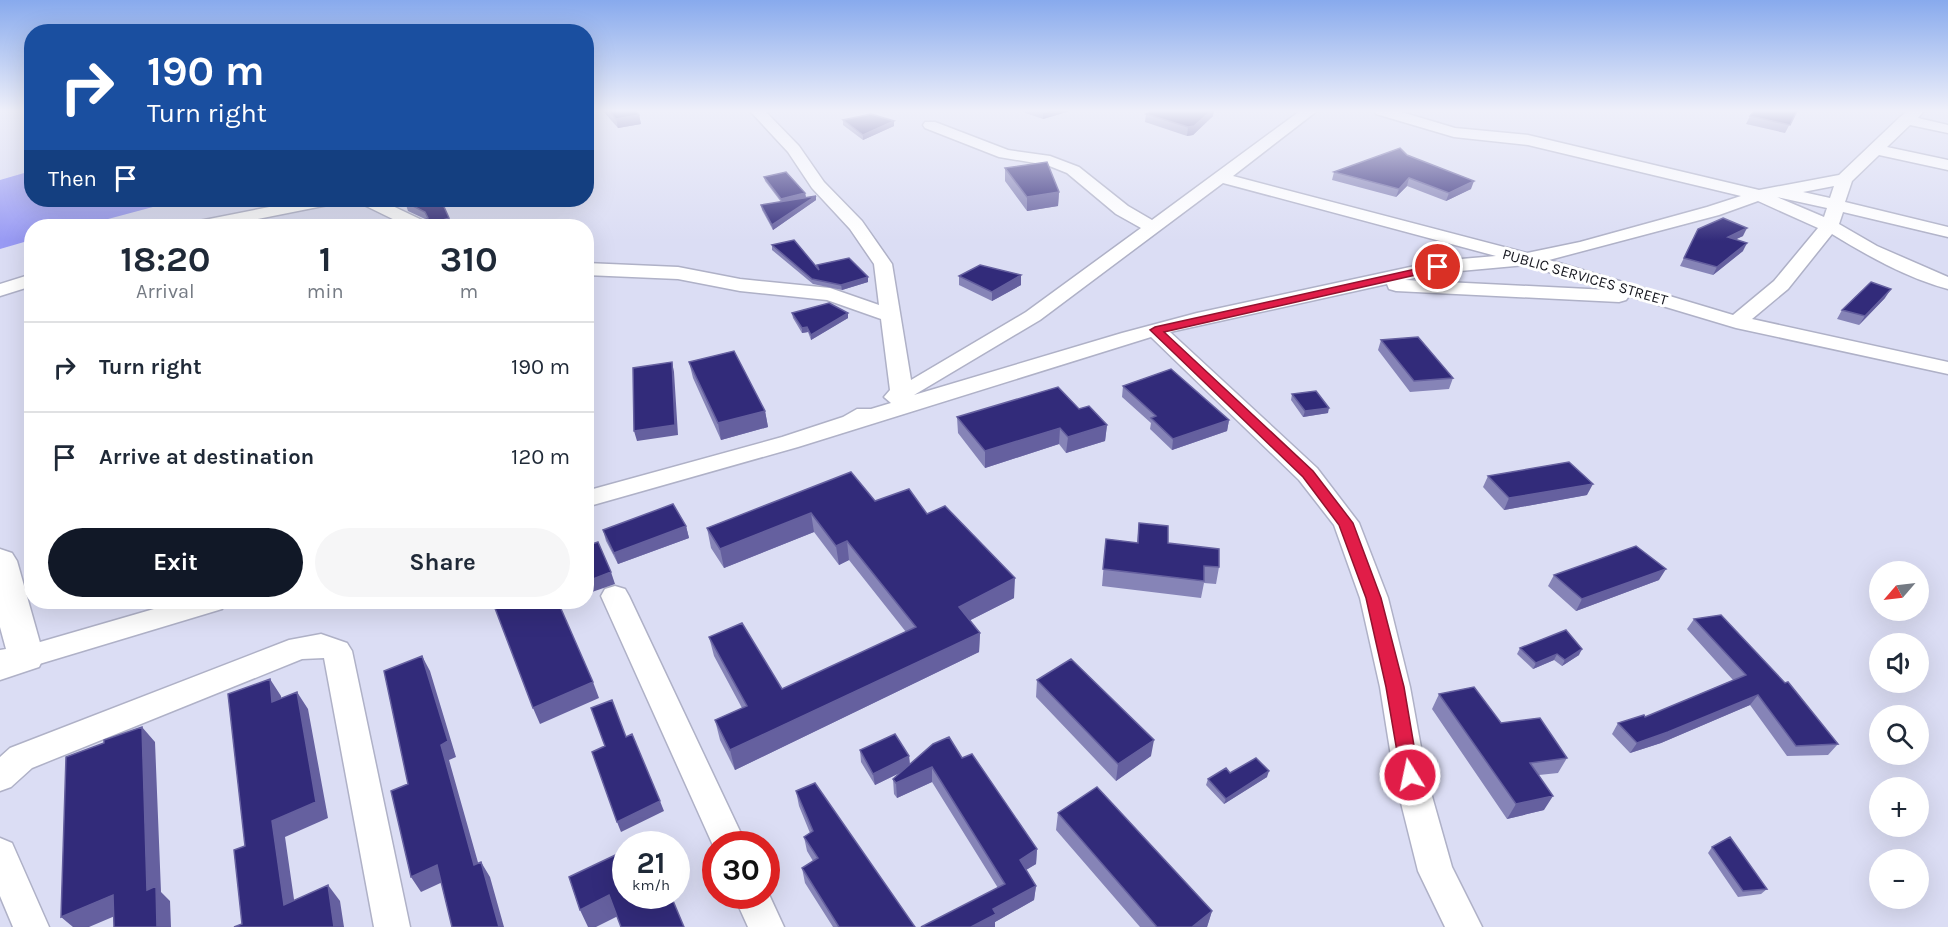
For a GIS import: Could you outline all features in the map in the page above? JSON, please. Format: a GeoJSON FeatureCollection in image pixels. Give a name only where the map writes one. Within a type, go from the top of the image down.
{"type":"FeatureCollection","features":[{"type":"Feature","properties":{"kind":"main road"},"geometry":{"type":"LineString","coordinates":[[0,561],[13,661]]}},
{"type":"Feature","properties":{"kind":"street"},"geometry":{"type":"LineString","coordinates":[[798,154],[818,185],[856,225],[882,264],[902,394]]}},
{"type":"Feature","properties":{"kind":"street"},"geometry":{"type":"LineString","coordinates":[[1007,154],[1050,161],[1073,170],[1122,210],[1152,227]]}},
{"type":"Feature","properties":{"kind":"street"},"geometry":{"type":"LineString","coordinates":[[851,422],[950,367],[1033,316],[1254,154]]}},
{"type":"Feature","properties":{"kind":"street"},"geometry":{"type":"LineString","coordinates":[[1593,154],[1768,193],[1837,205],[1948,232]]}},
{"type":"Feature","properties":{"kind":"street"},"geometry":{"type":"LineString","coordinates":[[1736,322],[1772,295],[1830,225],[1844,178],[1869,154]]}},
{"type":"Feature","properties":{"kind":"street"},"geometry":{"type":"LineString","coordinates":[[1898,154],[1948,165]]}},
{"type":"Feature","properties":{"kind":"street","name":"PUBLIC SERVICES STREET"},"geometry":{"type":"LineString","coordinates":[[1223,178],[1527,259],[1736,322],[1948,368]]}},
{"type":"Feature","properties":{"kind":"street"},"geometry":{"type":"LineString","coordinates":[[594,497],[748,455],[1155,330],[1438,267],[1527,259],[1583,247],[1713,211],[1768,193],[1844,178]]}},
{"type":"Feature","properties":{"kind":"street"},"geometry":{"type":"LineString","coordinates":[[1768,193],[1830,225],[1871,250],[1929,277],[1948,283]]}},
{"type":"Feature","properties":{"kind":"street"},"geometry":{"type":"LineString","coordinates":[[234,219],[293,207]]}},
{"type":"Feature","properties":{"kind":"street"},"geometry":{"type":"LineString","coordinates":[[382,207],[406,219]]}},
{"type":"Feature","properties":{"kind":"street"},"geometry":{"type":"LineString","coordinates":[[594,269],[678,273],[740,285],[830,294],[890,315]]}},
{"type":"Feature","properties":{"kind":"street"},"geometry":{"type":"LineString","coordinates":[[0,290],[24,282]]}},
{"type":"Feature","properties":{"kind":"street"},"geometry":{"type":"LineString","coordinates":[[1360,284],[1655,298]]}},
{"type":"Feature","properties":{"kind":"street"},"geometry":{"type":"LineString","coordinates":[[1155,330],[1308,474],[1346,523],[1374,598],[1395,687],[1410,775],[1436,871],[1464,927]]}},
{"type":"Feature","properties":{"kind":"street"},"geometry":{"type":"LineString","coordinates":[[615,596],[723,831]]}},
{"type":"Feature","properties":{"kind":"street"},"geometry":{"type":"LineString","coordinates":[[13,661],[188,609]]}},
{"type":"Feature","properties":{"kind":"street"},"geometry":{"type":"LineString","coordinates":[[0,777],[21,758],[300,648],[321,645],[337,651],[392,927]]}},
{"type":"Feature","properties":{"kind":"street"},"geometry":{"type":"LineString","coordinates":[[0,854],[31,927]]}},
{"type":"Feature","properties":{"kind":"street"},"geometry":{"type":"LineString","coordinates":[[758,909],[766,927]]}},
{"type":"Feature","properties":{"kind":"water"},"geometry":{"type":"Polygon","coordinates":[[[24,173],[24,207],[153,207],[108,219],[24,219],[24,242],[0,249],[0,180],[24,173]]]}},
{"type":"Feature","properties":{"kind":"building"},"geometry":{"type":"Polygon","coordinates":[[[1383,154],[1406,154],[1474,181],[1449,193],[1409,178],[1399,189],[1334,172],[1383,154]]]}},
{"type":"Feature","properties":{"kind":"building"},"geometry":{"type":"Polygon","coordinates":[[[1047,162],[1059,192],[1027,197],[1005,168],[1047,162]]]}},
{"type":"Feature","properties":{"kind":"building"},"geometry":{"type":"Polygon","coordinates":[[[786,172],[805,193],[781,199],[764,177],[786,172]]]}},
{"type":"Feature","properties":{"kind":"building"},"geometry":{"type":"Polygon","coordinates":[[[816,196],[772,225],[761,205],[816,196]]]}},
{"type":"Feature","properties":{"kind":"building"},"geometry":{"type":"Polygon","coordinates":[[[415,207],[444,207],[449,218],[426,219],[425,212],[415,207]]]}},
{"type":"Feature","properties":{"kind":"building"},"geometry":{"type":"Polygon","coordinates":[[[1723,218],[1747,228],[1728,237],[1747,243],[1717,267],[1684,258],[1698,229],[1723,218]]]}},
{"type":"Feature","properties":{"kind":"building"},"geometry":{"type":"Polygon","coordinates":[[[794,240],[819,270],[817,265],[849,258],[868,277],[841,285],[812,279],[772,245],[794,240]]]}},
{"type":"Feature","properties":{"kind":"building"},"geometry":{"type":"Polygon","coordinates":[[[980,265],[1021,275],[992,292],[959,276],[980,265]]]}},
{"type":"Feature","properties":{"kind":"building"},"geometry":{"type":"Polygon","coordinates":[[[1871,282],[1891,289],[1865,316],[1842,310],[1871,282]]]}},
{"type":"Feature","properties":{"kind":"building"},"geometry":{"type":"Polygon","coordinates":[[[829,303],[848,313],[811,335],[807,327],[802,328],[792,313],[829,303]]]}},
{"type":"Feature","properties":{"kind":"building"},"geometry":{"type":"Polygon","coordinates":[[[1418,337],[1453,378],[1414,381],[1381,340],[1418,337]]]}},
{"type":"Feature","properties":{"kind":"building"},"geometry":{"type":"Polygon","coordinates":[[[734,351],[765,411],[718,423],[689,362],[734,351]]]}},
{"type":"Feature","properties":{"kind":"building"},"geometry":{"type":"Polygon","coordinates":[[[672,362],[675,425],[634,431],[633,368],[672,362]]]}},
{"type":"Feature","properties":{"kind":"building"},"geometry":{"type":"Polygon","coordinates":[[[1171,369],[1229,420],[1173,439],[1151,418],[1156,416],[1123,386],[1171,369]]]}},
{"type":"Feature","properties":{"kind":"building"},"geometry":{"type":"Polygon","coordinates":[[[1058,387],[1079,409],[1089,406],[1107,425],[1068,437],[1060,428],[985,451],[957,417],[1058,387]]]}},
{"type":"Feature","properties":{"kind":"building"},"geometry":{"type":"Polygon","coordinates":[[[1316,391],[1329,408],[1305,411],[1292,394],[1316,391]]]}},
{"type":"Feature","properties":{"kind":"building"},"geometry":{"type":"Polygon","coordinates":[[[1569,462],[1593,484],[1509,498],[1488,476],[1569,462]]]}},
{"type":"Feature","properties":{"kind":"building"},"geometry":{"type":"Polygon","coordinates":[[[851,472],[875,501],[909,489],[927,514],[945,506],[1015,578],[959,607],[980,633],[730,750],[715,720],[747,706],[709,637],[742,623],[782,689],[916,627],[847,541],[836,546],[811,513],[720,549],[707,528],[851,472]]]}},
{"type":"Feature","properties":{"kind":"building"},"geometry":{"type":"Polygon","coordinates":[[[673,504],[686,526],[614,553],[603,530],[673,504]]]}},
{"type":"Feature","properties":{"kind":"building"},"geometry":{"type":"Polygon","coordinates":[[[1139,523],[1168,526],[1168,543],[1219,549],[1219,567],[1204,566],[1204,581],[1103,569],[1106,539],[1138,543],[1139,523]]]}},
{"type":"Feature","properties":{"kind":"building"},"geometry":{"type":"Polygon","coordinates":[[[598,542],[611,572],[594,579],[594,543],[598,542]]]}},
{"type":"Feature","properties":{"kind":"building"},"geometry":{"type":"Polygon","coordinates":[[[1636,546],[1666,569],[1582,599],[1554,575],[1636,546]]]}},
{"type":"Feature","properties":{"kind":"building"},"geometry":{"type":"Polygon","coordinates":[[[495,609],[561,609],[593,682],[533,708],[495,609]]]}},
{"type":"Feature","properties":{"kind":"building"},"geometry":{"type":"Polygon","coordinates":[[[1721,615],[1785,683],[1788,682],[1838,744],[1796,746],[1758,695],[1637,743],[1618,723],[1644,715],[1645,717],[1746,675],[1694,619],[1721,615]]]}},
{"type":"Feature","properties":{"kind":"building"},"geometry":{"type":"Polygon","coordinates":[[[1566,630],[1582,649],[1565,660],[1557,654],[1536,663],[1520,648],[1566,630]]]}},
{"type":"Feature","properties":{"kind":"building"},"geometry":{"type":"Polygon","coordinates":[[[422,656],[448,741],[441,745],[474,865],[481,862],[499,927],[452,927],[437,865],[411,877],[391,791],[408,784],[384,671],[422,656]]]}},
{"type":"Feature","properties":{"kind":"building"},"geometry":{"type":"Polygon","coordinates":[[[1071,659],[1154,740],[1118,764],[1037,680],[1071,659]]]}},
{"type":"Feature","properties":{"kind":"building"},"geometry":{"type":"Polygon","coordinates":[[[270,679],[272,702],[297,692],[316,802],[272,821],[284,905],[328,885],[334,927],[234,927],[242,924],[234,850],[245,846],[228,694],[270,679]]]}},
{"type":"Feature","properties":{"kind":"building"},"geometry":{"type":"Polygon","coordinates":[[[1474,687],[1501,723],[1540,718],[1567,758],[1530,763],[1553,796],[1516,804],[1439,694],[1474,687]]]}},
{"type":"Feature","properties":{"kind":"building"},"geometry":{"type":"Polygon","coordinates":[[[612,700],[626,737],[632,734],[660,801],[617,822],[592,752],[605,746],[591,708],[612,700]]]}},
{"type":"Feature","properties":{"kind":"building"},"geometry":{"type":"Polygon","coordinates":[[[142,727],[147,890],[156,886],[157,927],[114,927],[113,895],[61,917],[66,757],[104,743],[104,740],[142,727]]]}},
{"type":"Feature","properties":{"kind":"building"},"geometry":{"type":"Polygon","coordinates":[[[895,734],[909,756],[873,774],[860,750],[895,734]]]}},
{"type":"Feature","properties":{"kind":"building"},"geometry":{"type":"Polygon","coordinates":[[[949,737],[962,758],[972,754],[1037,849],[1020,860],[1036,886],[993,909],[996,914],[971,927],[921,927],[1005,884],[932,767],[896,783],[893,779],[933,744],[949,737]]]}},
{"type":"Feature","properties":{"kind":"building"},"geometry":{"type":"Polygon","coordinates":[[[1256,758],[1269,771],[1226,799],[1208,779],[1226,768],[1230,773],[1256,758]]]}},
{"type":"Feature","properties":{"kind":"building"},"geometry":{"type":"Polygon","coordinates":[[[815,783],[915,927],[839,927],[802,868],[818,858],[804,837],[813,831],[796,791],[815,783]]]}},
{"type":"Feature","properties":{"kind":"building"},"geometry":{"type":"Polygon","coordinates":[[[1097,787],[1212,911],[1192,927],[1157,927],[1058,813],[1097,787]]]}},
{"type":"Feature","properties":{"kind":"building"},"geometry":{"type":"Polygon","coordinates":[[[1730,837],[1767,889],[1743,891],[1712,847],[1730,837]]]}},
{"type":"Feature","properties":{"kind":"building"},"geometry":{"type":"Polygon","coordinates":[[[612,857],[612,903],[609,895],[580,910],[569,877],[612,857]]]}},
{"type":"Feature","properties":{"kind":"building"},"geometry":{"type":"Polygon","coordinates":[[[614,909],[676,909],[684,927],[621,927],[614,909]]]}},
{"type":"Feature","properties":{"kind":"route"},"geometry":{"type":"LineString","coordinates":[[1410,775],[1395,687],[1374,598],[1346,523],[1308,474],[1155,330],[1438,267]]}}]}
